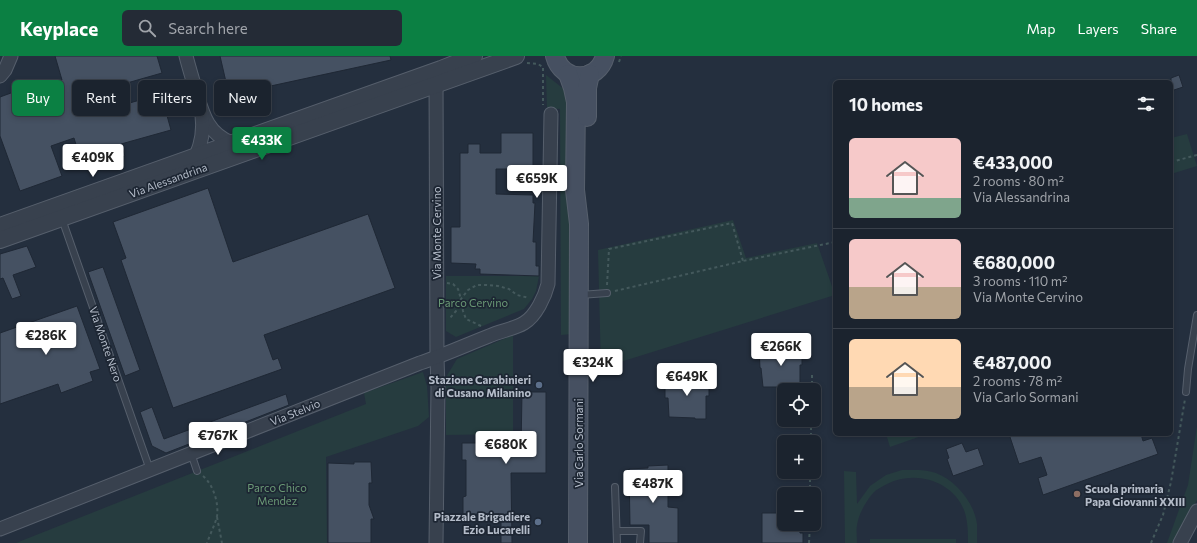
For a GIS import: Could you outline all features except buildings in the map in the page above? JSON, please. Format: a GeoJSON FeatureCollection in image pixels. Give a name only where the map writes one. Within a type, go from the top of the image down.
{"type":"FeatureCollection","features":[{"type":"Feature","properties":{"kind":"main road"},"geometry":{"type":"LineString","coordinates":[[554,63],[578,76],[595,72],[602,66],[605,56]]}},
{"type":"Feature","properties":{"kind":"main road","name":"Via Carlo Sormani"},"geometry":{"type":"LineString","coordinates":[[554,63],[574,88],[576,102],[575,190],[579,224]]}},
{"type":"Feature","properties":{"kind":"main road","name":"Via Carlo Sormani"},"geometry":{"type":"LineString","coordinates":[[578,543],[579,224],[586,161],[587,88],[590,74]]}},
{"type":"Feature","properties":{"kind":"street"},"geometry":{"type":"LineString","coordinates":[[0,76],[5,70],[11,56]]}},
{"type":"Feature","properties":{"kind":"street"},"geometry":{"type":"LineString","coordinates":[[186,56],[193,80]]}},
{"type":"Feature","properties":{"kind":"street","name":"Via Alessandrina"},"geometry":{"type":"LineString","coordinates":[[0,226],[442,69],[474,56]]}},
{"type":"Feature","properties":{"kind":"street","name":"Via Alessandrina"},"geometry":{"type":"LineString","coordinates":[[0,240],[516,56]]}},
{"type":"Feature","properties":{"kind":"street","name":"Via Monte Cervino"},"geometry":{"type":"LineString","coordinates":[[436,543],[438,388],[435,78],[442,69]]}},
{"type":"Feature","properties":{"kind":"street","name":"Via Stelvio"},"geometry":{"type":"LineString","coordinates":[[0,529],[420,363],[437,358],[490,335],[525,322],[535,312],[545,294],[548,284],[551,114]]}},
{"type":"Feature","properties":{"kind":"street"},"geometry":{"type":"LineString","coordinates":[[196,156],[202,142],[202,116]]}},
{"type":"Feature","properties":{"kind":"street"},"geometry":{"type":"LineString","coordinates":[[204,116],[213,131],[225,140],[232,143]]}},
{"type":"Feature","properties":{"kind":"street"},"geometry":{"type":"LineString","coordinates":[[1180,543],[1197,511]]}},
{"type":"Feature","properties":{"kind":"lane","name":"Via Monte Nero"},"geometry":{"type":"LineString","coordinates":[[61,218],[150,470]]}},
{"type":"Feature","properties":{"kind":"lane"},"geometry":{"type":"LineString","coordinates":[[579,295],[607,293]]}},
{"type":"Feature","properties":{"kind":"lane"},"geometry":{"type":"LineString","coordinates":[[1186,392],[1188,369],[1197,315]]}},
{"type":"Feature","properties":{"kind":"lane"},"geometry":{"type":"LineString","coordinates":[[191,453],[197,471]]}},
{"type":"Feature","properties":{"kind":"lane"},"geometry":{"type":"LineString","coordinates":[[615,487],[617,543]]}},
{"type":"Feature","properties":{"kind":"lane"},"geometry":{"type":"LineString","coordinates":[[617,531],[641,531],[640,543]]}},
{"type":"Feature","properties":{"kind":"path"},"geometry":{"type":"LineString","coordinates":[[551,114],[545,112],[543,105],[554,63]]}},
{"type":"Feature","properties":{"kind":"path"},"geometry":{"type":"LineString","coordinates":[[1173,161],[1197,155]]}},
{"type":"Feature","properties":{"kind":"path"},"geometry":{"type":"LineString","coordinates":[[743,261],[732,223],[609,249],[607,293],[743,261],[833,242]]}},
{"type":"Feature","properties":{"kind":"path"},"geometry":{"type":"LineString","coordinates":[[437,283],[453,284],[458,289],[466,319],[482,326],[490,335]]}},
{"type":"Feature","properties":{"kind":"path"},"geometry":{"type":"LineString","coordinates":[[437,322],[446,323],[468,290],[476,285],[487,285],[509,289],[517,295],[542,300]]}},
{"type":"Feature","properties":{"kind":"path"},"geometry":{"type":"LineString","coordinates":[[812,372],[812,383]]}},
{"type":"Feature","properties":{"kind":"path"},"geometry":{"type":"LineString","coordinates":[[1151,543],[1163,515],[1168,495],[1186,392]]}},
{"type":"Feature","properties":{"kind":"path"},"geometry":{"type":"LineString","coordinates":[[197,471],[205,478],[214,492],[222,543]]}},
{"type":"Feature","properties":{"kind":"path"},"geometry":{"type":"LineString","coordinates":[[207,543],[217,516]]}},
{"type":"Feature","properties":{"kind":"path"},"geometry":{"type":"LineString","coordinates":[[809,543],[810,531]]}},
{"type":"Feature","properties":{"kind":"green space"},"geometry":{"type":"Polygon","coordinates":[[[546,75],[565,90],[573,104],[572,334],[561,335],[560,109],[547,108],[546,75]]]}},
{"type":"Feature","properties":{"kind":"green space"},"geometry":{"type":"Polygon","coordinates":[[[1187,134],[1197,166],[1173,173],[1173,138],[1187,134]]]}},
{"type":"Feature","properties":{"kind":"green space"},"geometry":{"type":"Polygon","coordinates":[[[733,220],[746,258],[817,243],[833,289],[833,296],[601,368],[598,250],[733,220]]]}},
{"type":"Feature","properties":{"kind":"green space","name":"Parco Cervino"},"geometry":{"type":"Polygon","coordinates":[[[446,276],[539,276],[536,291],[524,309],[456,337],[446,331],[446,276]]]}},
{"type":"Feature","properties":{"kind":"green space"},"geometry":{"type":"Polygon","coordinates":[[[513,335],[513,434],[446,435],[446,377],[457,359],[513,335]]]}},
{"type":"Feature","properties":{"kind":"green space","name":"Parco Chico Mendez"},"geometry":{"type":"Polygon","coordinates":[[[423,372],[427,386],[429,417],[418,426],[326,457],[327,543],[16,543],[366,404],[364,393],[423,372]]]}},
{"type":"Feature","properties":{"kind":"green space"},"geometry":{"type":"Polygon","coordinates":[[[1197,426],[1197,500],[1174,543],[1167,543],[1188,485],[1197,426]]]}},
{"type":"Feature","properties":{"kind":"green space"},"geometry":{"type":"Polygon","coordinates":[[[887,436],[921,436],[890,447],[887,436]]]}},
{"type":"Feature","properties":{"kind":"green space"},"geometry":{"type":"Polygon","coordinates":[[[902,470],[923,470],[936,473],[957,487],[968,500],[975,516],[977,524],[977,543],[968,543],[967,522],[964,510],[951,491],[931,480],[909,478],[887,484],[874,492],[859,516],[857,543],[845,543],[844,471],[856,472],[857,504],[870,486],[886,475],[902,470]]]}},
{"type":"Feature","properties":{"kind":"green space"},"geometry":{"type":"Polygon","coordinates":[[[870,539],[956,539],[956,543],[870,543],[870,539]]]}},
{"type":"Feature","properties":{"kind":"place","name":"Stazione Carabinieri di Cusano Milanino"},"geometry":{"type":"Point","coordinates":[539,385]}},
{"type":"Feature","properties":{"kind":"place","name":"Scuola primaria Papa Giovanni XXIII"},"geometry":{"type":"Point","coordinates":[1077,494]}},
{"type":"Feature","properties":{"kind":"place","name":"Piazzale Brigadiere Ezio Lucarelli"},"geometry":{"type":"Point","coordinates":[538,522]}}]}
